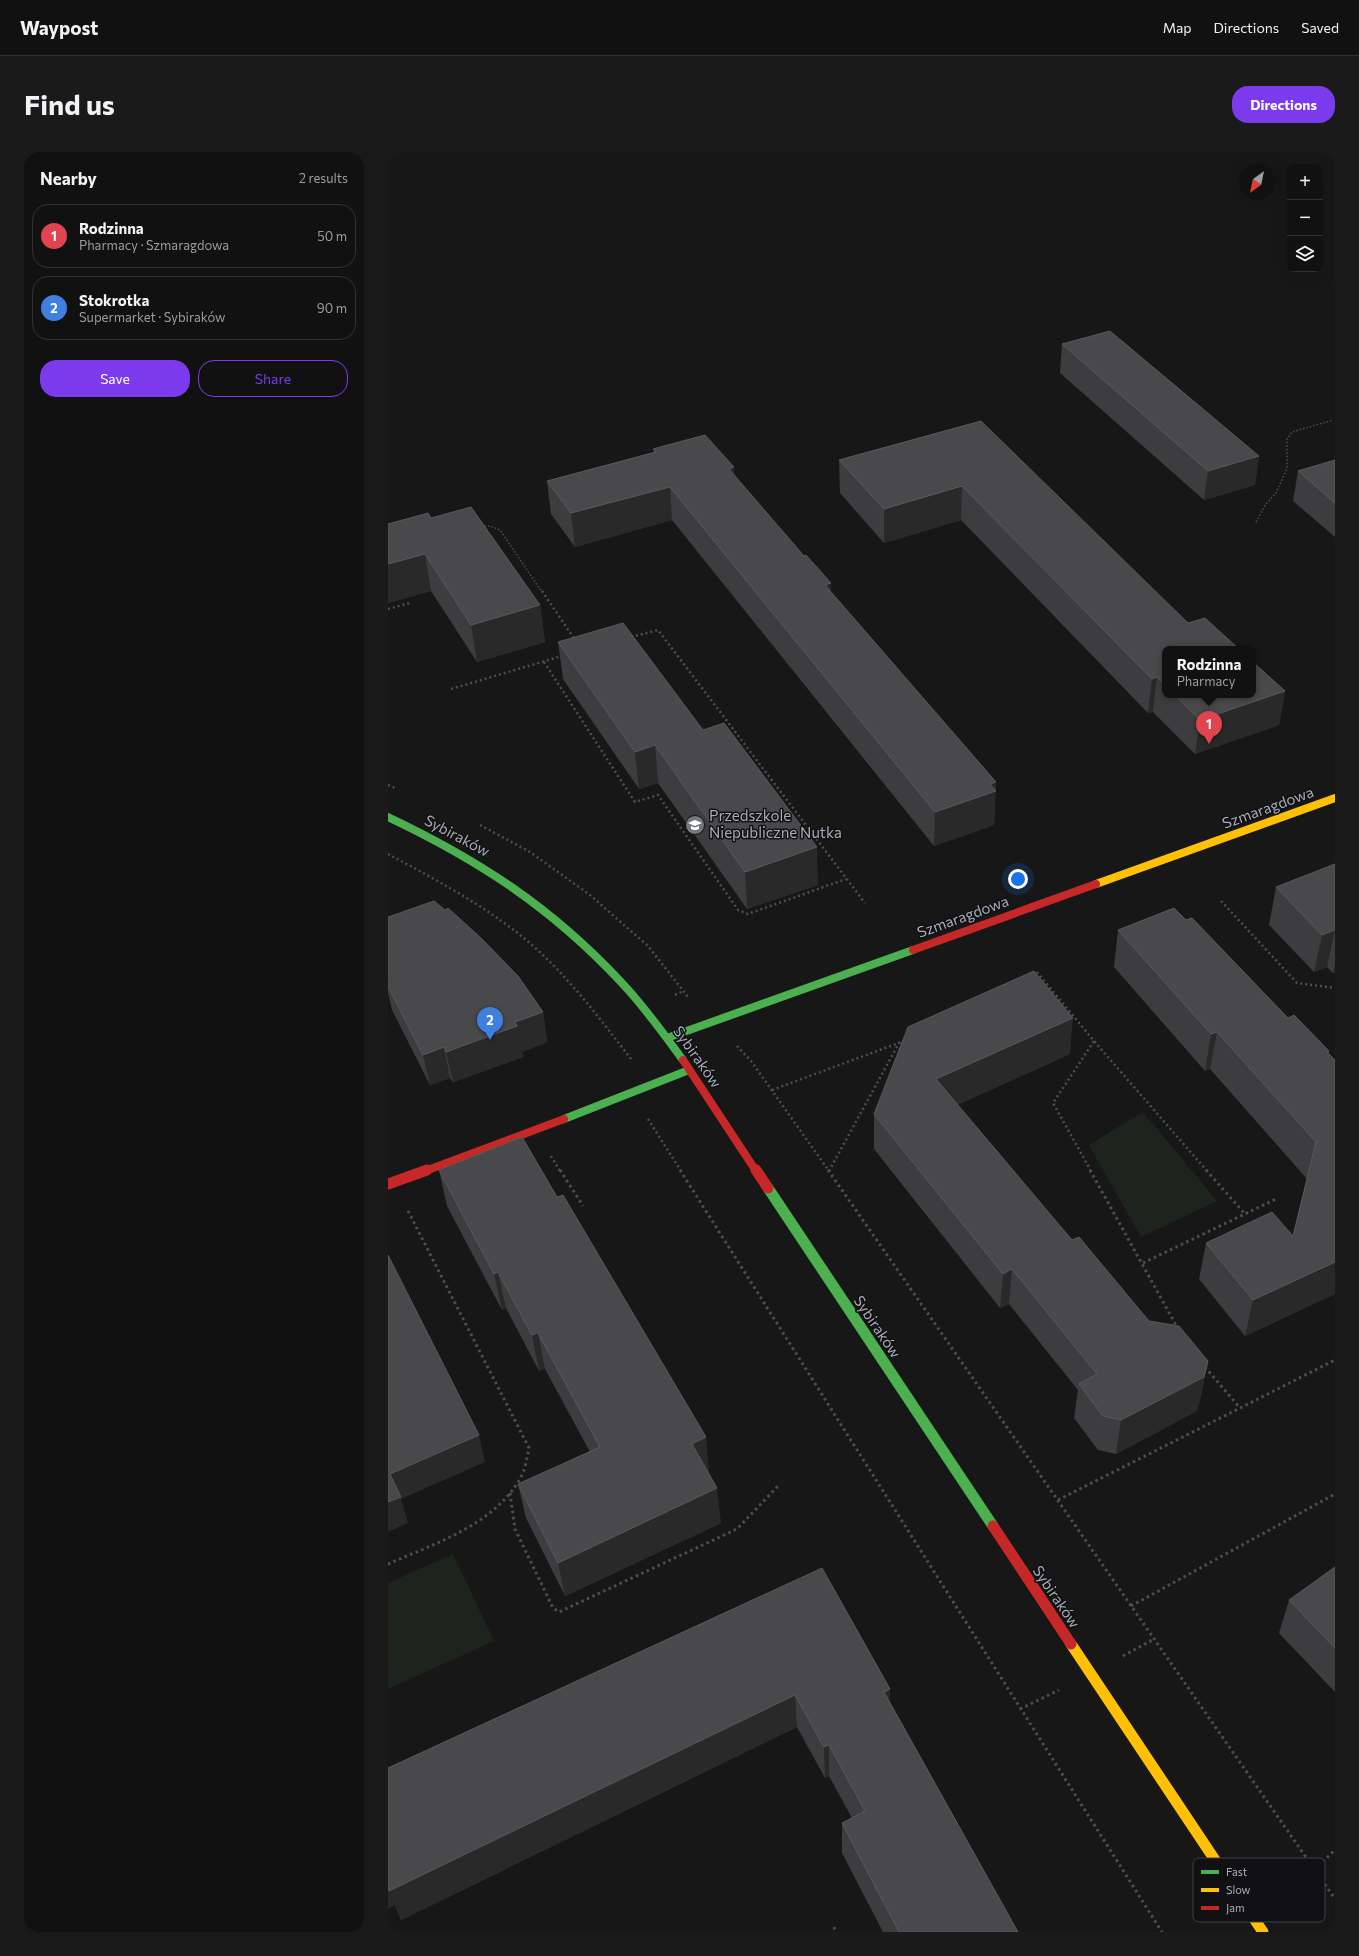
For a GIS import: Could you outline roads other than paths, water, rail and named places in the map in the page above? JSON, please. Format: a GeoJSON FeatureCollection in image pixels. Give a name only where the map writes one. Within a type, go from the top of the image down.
{"type":"FeatureCollection","features":[{"type":"Feature","properties":{"kind":"street","name":"Szmaragdowa"},"geometry":{"type":"LineString","coordinates":[[668,1038],[1335,798]]}},
{"type":"Feature","properties":{"kind":"street","name":"Sybiraków"},"geometry":{"type":"LineString","coordinates":[[388,817],[461,852],[518,888],[551,914],[590,949],[645,1009],[668,1038],[1214,1858]]}},
{"type":"Feature","properties":{"kind":"street"},"geometry":{"type":"LineString","coordinates":[[388,1184],[648,1087],[689,1070]]}},
{"type":"Feature","properties":{"kind":"street","name":"Sybiraków"},"geometry":{"type":"LineString","coordinates":[[1256,1922],[1263,1932]]}},
{"type":"Feature","properties":{"kind":"place","name":"Rodzinna"},"geometry":{"type":"Point","coordinates":[1209,744]}},
{"type":"Feature","properties":{"kind":"place","name":"Przedszkole Niepubliczne Nutka"},"geometry":{"type":"Point","coordinates":[695,825]}},
{"type":"Feature","properties":{"kind":"place","name":"Stokrotka"},"geometry":{"type":"Point","coordinates":[490,1040]}}]}
